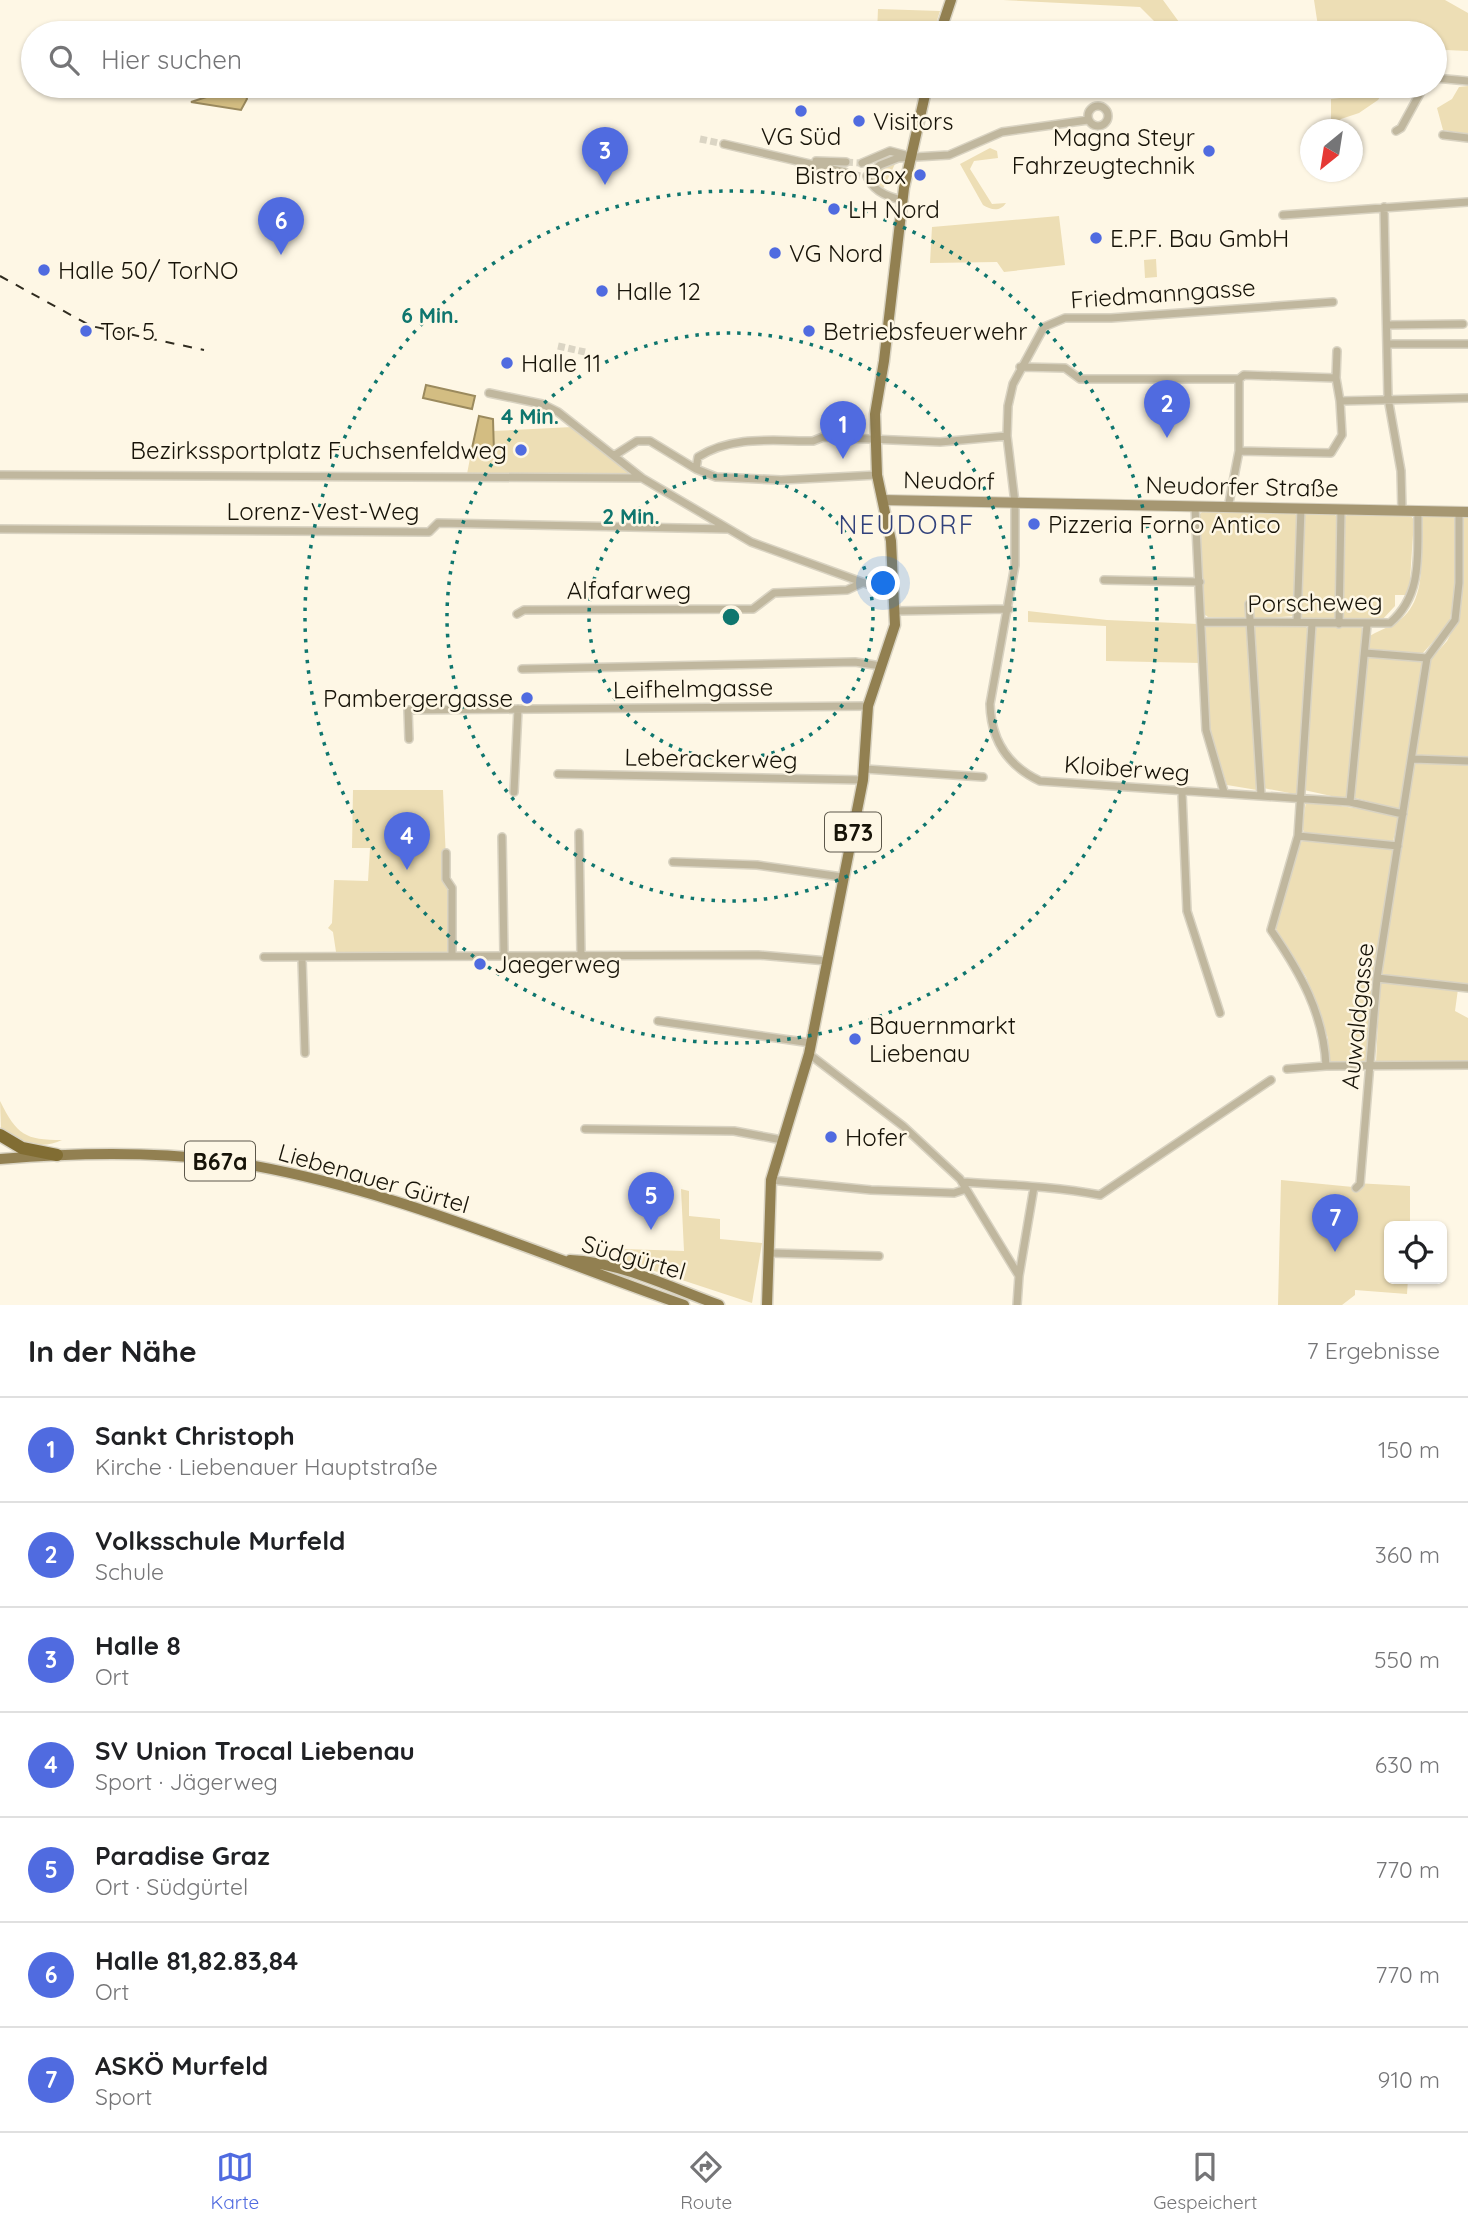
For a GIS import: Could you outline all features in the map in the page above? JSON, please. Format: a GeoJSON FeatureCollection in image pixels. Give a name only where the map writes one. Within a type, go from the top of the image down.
{"type":"FeatureCollection","features":[{"type":"Feature","properties":{"kind":"highway"},"geometry":{"type":"LineString","coordinates":[[0,1135],[22,1148],[57,1154]]}},
{"type":"Feature","properties":{"kind":"main road"},"geometry":{"type":"LineString","coordinates":[[944,21],[951,0]]}},
{"type":"Feature","properties":{"kind":"main road","name":"B73"},"geometry":{"type":"LineString","coordinates":[[767,1305],[775,1181],[782,1140],[810,1048],[864,774],[868,706],[896,611],[891,541],[877,475],[874,439],[902,200],[924,98]]}},
{"type":"Feature","properties":{"kind":"main road","name":"Liebenauer Gürtel"},"geometry":{"type":"LineString","coordinates":[[0,1159],[57,1154],[155,1155],[268,1169],[321,1180],[424,1211],[563,1260]]}},
{"type":"Feature","properties":{"kind":"main road"},"geometry":{"type":"LineString","coordinates":[[563,1260],[684,1305]]}},
{"type":"Feature","properties":{"kind":"main road"},"geometry":{"type":"LineString","coordinates":[[563,1260],[586,1265],[701,1305]]}},
{"type":"Feature","properties":{"kind":"main road","name":"Südgürtel"},"geometry":{"type":"LineString","coordinates":[[563,1260],[583,1274],[664,1305]]}},
{"type":"Feature","properties":{"kind":"main road","name":"Südgürtel"},"geometry":{"type":"LineString","coordinates":[[563,1260],[587,1261],[719,1305]]}},
{"type":"Feature","properties":{"kind":"main road","name":"B73"},"geometry":{"type":"LineString","coordinates":[[758,1305],[766,1290]]}},
{"type":"Feature","properties":{"kind":"street"},"geometry":{"type":"LineString","coordinates":[[1447,79],[1468,81]]}},
{"type":"Feature","properties":{"kind":"street"},"geometry":{"type":"LineString","coordinates":[[1396,131],[1401,128],[1417,98]]}},
{"type":"Feature","properties":{"kind":"street"},"geometry":{"type":"LineString","coordinates":[[902,200],[885,195],[864,176],[888,160],[952,154],[1005,131],[1088,120]]}},
{"type":"Feature","properties":{"kind":"street"},"geometry":{"type":"LineString","coordinates":[[1443,135],[1468,138]]}},
{"type":"Feature","properties":{"kind":"street"},"geometry":{"type":"LineString","coordinates":[[724,144],[845,172]]}},
{"type":"Feature","properties":{"kind":"street"},"geometry":{"type":"LineString","coordinates":[[862,163],[890,151],[910,156]]}},
{"type":"Feature","properties":{"kind":"street"},"geometry":{"type":"LineString","coordinates":[[809,162],[846,162]]}},
{"type":"Feature","properties":{"kind":"street"},"geometry":{"type":"LineString","coordinates":[[1283,215],[1468,202]]}},
{"type":"Feature","properties":{"kind":"street"},"geometry":{"type":"LineString","coordinates":[[1384,207],[1388,398],[1401,471],[1402,510]]}},
{"type":"Feature","properties":{"kind":"street","name":"Friedmanngasse"},"geometry":{"type":"LineString","coordinates":[[1020,368],[1044,327],[1065,317],[1111,318],[1333,302]]}},
{"type":"Feature","properties":{"kind":"street"},"geometry":{"type":"LineString","coordinates":[[1387,325],[1463,324]]}},
{"type":"Feature","properties":{"kind":"street"},"geometry":{"type":"LineString","coordinates":[[1387,344],[1468,344]]}},
{"type":"Feature","properties":{"kind":"street"},"geometry":{"type":"LineString","coordinates":[[1239,452],[1331,453],[1342,435],[1336,378],[1337,351]]}},
{"type":"Feature","properties":{"kind":"street"},"geometry":{"type":"LineString","coordinates":[[1020,368],[1065,368],[1080,379],[1240,379],[1244,375],[1336,378]]}},
{"type":"Feature","properties":{"kind":"street","name":"Neudorf"},"geometry":{"type":"LineString","coordinates":[[698,457],[712,448],[738,441],[813,441],[822,437],[940,442],[1007,436],[1008,406],[1020,368]]}},
{"type":"Feature","properties":{"kind":"street"},"geometry":{"type":"LineString","coordinates":[[1228,508],[1239,452],[1240,379]]}},
{"type":"Feature","properties":{"kind":"street"},"geometry":{"type":"LineString","coordinates":[[489,393],[550,408],[642,478],[751,542],[895,594]]}},
{"type":"Feature","properties":{"kind":"street"},"geometry":{"type":"LineString","coordinates":[[1339,401],[1468,398]]}},
{"type":"Feature","properties":{"kind":"street"},"geometry":{"type":"LineString","coordinates":[[896,611],[1009,610],[1015,565],[1015,503],[1007,436]]}},
{"type":"Feature","properties":{"kind":"street"},"geometry":{"type":"LineString","coordinates":[[615,455],[637,441],[650,441],[696,469],[716,477],[781,480],[877,475]]}},
{"type":"Feature","properties":{"kind":"street"},"geometry":{"type":"LineString","coordinates":[[681,458],[698,457],[696,469]]}},
{"type":"Feature","properties":{"kind":"street"},"geometry":{"type":"LineString","coordinates":[[0,475],[642,478]]}},
{"type":"Feature","properties":{"kind":"street","name":"Neudorf"},"geometry":{"type":"LineString","coordinates":[[883,500],[1015,503]]}},
{"type":"Feature","properties":{"kind":"street","name":"Neudorfer Straße"},"geometry":{"type":"LineString","coordinates":[[1015,503],[1464,512]]}},
{"type":"Feature","properties":{"kind":"street"},"geometry":{"type":"LineString","coordinates":[[1195,507],[1206,730],[1224,792]]}},
{"type":"Feature","properties":{"kind":"street"},"geometry":{"type":"LineString","coordinates":[[1297,622],[1301,509]]}},
{"type":"Feature","properties":{"kind":"street"},"geometry":{"type":"LineString","coordinates":[[1339,624],[1341,509]]}},
{"type":"Feature","properties":{"kind":"street","name":"Porscheweg"},"geometry":{"type":"LineString","coordinates":[[1202,622],[1367,625],[1390,623],[1404,611],[1413,596],[1418,510]]}},
{"type":"Feature","properties":{"kind":"street","name":"Auwaldgasse"},"geometry":{"type":"LineString","coordinates":[[1356,1188],[1360,1184],[1377,978],[1414,759],[1427,658],[1455,620],[1464,512]]}},
{"type":"Feature","properties":{"kind":"street","name":"Lorenz-Vest-Weg"},"geometry":{"type":"LineString","coordinates":[[0,529],[429,532],[438,523],[727,528]]}},
{"type":"Feature","properties":{"kind":"street"},"geometry":{"type":"LineString","coordinates":[[1104,580],[1200,582]]}},
{"type":"Feature","properties":{"kind":"street","name":"Alfafarweg"},"geometry":{"type":"LineString","coordinates":[[516,614],[524,610],[753,609],[774,593],[847,590],[862,583]]}},
{"type":"Feature","properties":{"kind":"street"},"geometry":{"type":"LineString","coordinates":[[1249,604],[1261,795]]}},
{"type":"Feature","properties":{"kind":"street","name":"Kloiberweg"},"geometry":{"type":"LineString","coordinates":[[1009,610],[990,707],[1000,745],[1009,761],[1021,772],[1040,781],[1182,793],[1224,792],[1350,802],[1403,814]]}},
{"type":"Feature","properties":{"kind":"street"},"geometry":{"type":"LineString","coordinates":[[1312,624],[1298,836],[1271,930],[1304,979],[1325,1036],[1326,1066]]}},
{"type":"Feature","properties":{"kind":"street"},"geometry":{"type":"LineString","coordinates":[[1350,802],[1367,625]]}},
{"type":"Feature","properties":{"kind":"street"},"geometry":{"type":"LineString","coordinates":[[1365,653],[1427,658]]}},
{"type":"Feature","properties":{"kind":"street"},"geometry":{"type":"LineString","coordinates":[[522,668],[855,663],[881,666]]}},
{"type":"Feature","properties":{"kind":"street","name":"Leifhelmgasse"},"geometry":{"type":"LineString","coordinates":[[409,740],[408,710],[868,706]]}},
{"type":"Feature","properties":{"kind":"street"},"geometry":{"type":"LineString","coordinates":[[514,792],[518,709]]}},
{"type":"Feature","properties":{"kind":"street"},"geometry":{"type":"LineString","coordinates":[[1414,759],[1468,761]]}},
{"type":"Feature","properties":{"kind":"street","name":"Leberackerweg"},"geometry":{"type":"LineString","coordinates":[[558,774],[864,774],[983,777]]}},
{"type":"Feature","properties":{"kind":"street"},"geometry":{"type":"LineString","coordinates":[[1182,793],[1187,911],[1220,1013]]}},
{"type":"Feature","properties":{"kind":"street"},"geometry":{"type":"LineString","coordinates":[[579,833],[581,955]]}},
{"type":"Feature","properties":{"kind":"street"},"geometry":{"type":"LineString","coordinates":[[1298,836],[1398,846]]}},
{"type":"Feature","properties":{"kind":"street"},"geometry":{"type":"LineString","coordinates":[[502,837],[504,955]]}},
{"type":"Feature","properties":{"kind":"street"},"geometry":{"type":"LineString","coordinates":[[446,853],[446,879],[452,888],[452,956]]}},
{"type":"Feature","properties":{"kind":"street"},"geometry":{"type":"LineString","coordinates":[[673,862],[757,865],[842,877]]}},
{"type":"Feature","properties":{"kind":"street"},"geometry":{"type":"LineString","coordinates":[[264,957],[302,959],[504,955],[758,955],[827,961]]}},
{"type":"Feature","properties":{"kind":"street"},"geometry":{"type":"LineString","coordinates":[[302,959],[305,1053]]}},
{"type":"Feature","properties":{"kind":"street"},"geometry":{"type":"LineString","coordinates":[[1377,978],[1468,988]]}},
{"type":"Feature","properties":{"kind":"street"},"geometry":{"type":"LineString","coordinates":[[658,1021],[810,1048],[903,1126],[964,1185],[1019,1276]]}},
{"type":"Feature","properties":{"kind":"street"},"geometry":{"type":"LineString","coordinates":[[1287,1069],[1326,1066],[1468,1065]]}},
{"type":"Feature","properties":{"kind":"street"},"geometry":{"type":"LineString","coordinates":[[775,1181],[871,1190],[954,1193],[964,1185],[1046,1185],[1100,1195],[1271,1080]]}},
{"type":"Feature","properties":{"kind":"street"},"geometry":{"type":"LineString","coordinates":[[585,1129],[734,1131],[782,1140]]}},
{"type":"Feature","properties":{"kind":"street"},"geometry":{"type":"LineString","coordinates":[[1017,1305],[1019,1276],[1034,1187]]}},
{"type":"Feature","properties":{"kind":"street"},"geometry":{"type":"LineString","coordinates":[[769,1253],[879,1256]]}},
{"type":"Feature","properties":{"kind":"shaded area"},"geometry":{"type":"Polygon","coordinates":[[[1003,0],[1163,0],[1178,21],[1154,21],[1140,7],[1003,0]]]}},
{"type":"Feature","properties":{"kind":"shaded area"},"geometry":{"type":"Polygon","coordinates":[[[1314,0],[1445,0],[1468,13],[1468,51],[1447,50],[1447,21],[1317,21],[1314,0]]]}},
{"type":"Feature","properties":{"kind":"shaded area"},"geometry":{"type":"Polygon","coordinates":[[[878,9],[940,11],[937,21],[878,21],[878,9]]]}},
{"type":"Feature","properties":{"kind":"shaded area"},"geometry":{"type":"Polygon","coordinates":[[[1468,86],[1468,134],[1443,130],[1437,108],[1452,99],[1459,87],[1468,86]]]}},
{"type":"Feature","properties":{"kind":"shaded area"},"geometry":{"type":"Polygon","coordinates":[[[203,98],[247,99],[241,110],[191,102],[203,98]]]}},
{"type":"Feature","properties":{"kind":"shaded area"},"geometry":{"type":"Polygon","coordinates":[[[1379,98],[1359,113],[1331,119],[1331,99],[1379,98]]]}},
{"type":"Feature","properties":{"kind":"shaded area"},"geometry":{"type":"Polygon","coordinates":[[[990,148],[997,151],[998,158],[974,161],[970,169],[992,204],[1006,203],[995,209],[983,205],[960,164],[990,148]]]}},
{"type":"Feature","properties":{"kind":"shaded area"},"geometry":{"type":"Polygon","coordinates":[[[895,164],[882,191],[871,179],[884,167],[895,164]]]}},
{"type":"Feature","properties":{"kind":"shaded area"},"geometry":{"type":"Polygon","coordinates":[[[1059,216],[1065,265],[1004,272],[997,262],[930,263],[932,227],[1059,216]]]}},
{"type":"Feature","properties":{"kind":"shaded area"},"geometry":{"type":"Polygon","coordinates":[[[1156,259],[1157,277],[1145,278],[1144,260],[1156,259]]]}},
{"type":"Feature","properties":{"kind":"shaded area"},"geometry":{"type":"Polygon","coordinates":[[[426,385],[475,396],[472,409],[423,398],[426,385]]]}},
{"type":"Feature","properties":{"kind":"shaded area"},"geometry":{"type":"Polygon","coordinates":[[[479,416],[493,419],[494,453],[471,453],[479,416]]]}},
{"type":"Feature","properties":{"kind":"shaded area"},"geometry":{"type":"Polygon","coordinates":[[[572,427],[633,475],[467,474],[471,453],[494,452],[493,431],[572,427]]]}},
{"type":"Feature","properties":{"kind":"shaded area"},"geometry":{"type":"Polygon","coordinates":[[[1203,511],[1294,513],[1298,517],[1295,616],[1254,619],[1251,599],[1248,599],[1247,615],[1244,618],[1208,617],[1204,614],[1199,515],[1203,511]]]}},
{"type":"Feature","properties":{"kind":"shaded area"},"geometry":{"type":"Polygon","coordinates":[[[1305,513],[1334,514],[1337,517],[1336,616],[1332,620],[1304,620],[1300,616],[1302,517],[1305,513]]]}},
{"type":"Feature","properties":{"kind":"shaded area"},"geometry":{"type":"Polygon","coordinates":[[[1348,514],[1411,516],[1414,520],[1409,595],[1395,595],[1395,606],[1381,621],[1346,620],[1342,616],[1344,518],[1348,514]]]}},
{"type":"Feature","properties":{"kind":"shaded area"},"geometry":{"type":"Polygon","coordinates":[[[1423,516],[1453,516],[1456,519],[1456,587],[1449,624],[1422,654],[1371,651],[1367,648],[1368,637],[1397,622],[1414,602],[1421,576],[1423,516]]]}},
{"type":"Feature","properties":{"kind":"shaded area"},"geometry":{"type":"Polygon","coordinates":[[[1468,517],[1468,757],[1419,756],[1416,754],[1431,659],[1447,641],[1457,621],[1461,520],[1468,517]]]}},
{"type":"Feature","properties":{"kind":"shaded area"},"geometry":{"type":"Polygon","coordinates":[[[1028,611],[1107,620],[1198,624],[1201,663],[1106,661],[1106,626],[1028,622],[1028,611]]]}},
{"type":"Feature","properties":{"kind":"shaded area"},"geometry":{"type":"Polygon","coordinates":[[[1209,624],[1247,627],[1257,790],[1227,785],[1209,729],[1204,629],[1209,624]]]}},
{"type":"Feature","properties":{"kind":"shaded area"},"geometry":{"type":"Polygon","coordinates":[[[1254,625],[1306,627],[1310,631],[1299,791],[1295,794],[1263,788],[1252,628],[1254,625]]]}},
{"type":"Feature","properties":{"kind":"shaded area"},"geometry":{"type":"Polygon","coordinates":[[[1318,626],[1361,627],[1365,632],[1345,799],[1304,790],[1314,629],[1318,626]]]}},
{"type":"Feature","properties":{"kind":"shaded area"},"geometry":{"type":"Polygon","coordinates":[[[1370,656],[1421,660],[1424,663],[1401,807],[1397,809],[1352,797],[1366,659],[1370,656]]]}},
{"type":"Feature","properties":{"kind":"shaded area"},"geometry":{"type":"Polygon","coordinates":[[[1419,762],[1468,764],[1468,986],[1381,975],[1414,765],[1419,762]]]}},
{"type":"Feature","properties":{"kind":"shaded area"},"geometry":{"type":"Polygon","coordinates":[[[353,790],[443,790],[450,954],[336,952],[333,932],[328,928],[332,923],[334,880],[368,881],[370,848],[352,848],[353,790]]]}},
{"type":"Feature","properties":{"kind":"shaded area"},"geometry":{"type":"Polygon","coordinates":[[[1306,801],[1396,814],[1399,817],[1393,841],[1305,833],[1302,828],[1306,801]]]}},
{"type":"Feature","properties":{"kind":"shaded area"},"geometry":{"type":"Polygon","coordinates":[[[1305,839],[1390,847],[1394,853],[1369,1064],[1332,1064],[1329,1061],[1328,1038],[1306,977],[1274,926],[1298,845],[1305,839]]]}},
{"type":"Feature","properties":{"kind":"shaded area"},"geometry":{"type":"Polygon","coordinates":[[[1387,980],[1458,989],[1455,1011],[1468,1018],[1468,1061],[1376,1063],[1380,982],[1387,980]]]}},
{"type":"Feature","properties":{"kind":"shaded area"},"geometry":{"type":"Polygon","coordinates":[[[0,1101],[17,1128],[24,1133],[39,1139],[62,1140],[38,1145],[7,1134],[1,1129],[0,1101]]]}},
{"type":"Feature","properties":{"kind":"shaded area"},"geometry":{"type":"Polygon","coordinates":[[[1281,1180],[1353,1187],[1355,1183],[1410,1186],[1410,1221],[1384,1221],[1384,1284],[1408,1284],[1407,1294],[1355,1290],[1355,1295],[1342,1305],[1278,1305],[1281,1180]]]}},
{"type":"Feature","properties":{"kind":"shaded area"},"geometry":{"type":"Polygon","coordinates":[[[681,1189],[689,1191],[689,1216],[720,1219],[720,1239],[762,1243],[752,1303],[624,1261],[624,1249],[684,1251],[681,1189]]]}},
{"type":"Feature","properties":{"kind":"tunnel"},"geometry":{"type":"LineString","coordinates":[[700,139],[724,144]]}},
{"type":"Feature","properties":{"kind":"tunnel"},"geometry":{"type":"LineString","coordinates":[[846,162],[862,163]]}},
{"type":"Feature","properties":{"kind":"tunnel"},"geometry":{"type":"LineString","coordinates":[[845,172],[860,176]]}},
{"type":"Feature","properties":{"kind":"tunnel"},"geometry":{"type":"LineString","coordinates":[[558,346],[585,352]]}},
{"type":"Feature","properties":{"kind":"railway"},"geometry":{"type":"LineString","coordinates":[[0,276],[91,326],[204,350]]}},
{"type":"Feature","properties":{"kind":"place","name":"VG Süd"},"geometry":{"type":"Point","coordinates":[801,111]}},
{"type":"Feature","properties":{"kind":"place","name":"Visitors"},"geometry":{"type":"Point","coordinates":[859,121]}},
{"type":"Feature","properties":{"kind":"place","name":"Magna Steyr Fahrzeugtechnik"},"geometry":{"type":"Point","coordinates":[1209,151]}},
{"type":"Feature","properties":{"kind":"place","name":"Bistro Box"},"geometry":{"type":"Point","coordinates":[920,175]}},
{"type":"Feature","properties":{"kind":"place","name":"Halle 8"},"geometry":{"type":"Point","coordinates":[605,185]}},
{"type":"Feature","properties":{"kind":"place","name":"LH Nord"},"geometry":{"type":"Point","coordinates":[834,209]}},
{"type":"Feature","properties":{"kind":"place","name":"E.P.F. Bau GmbH"},"geometry":{"type":"Point","coordinates":[1096,238]}},
{"type":"Feature","properties":{"kind":"place","name":"VG Nord"},"geometry":{"type":"Point","coordinates":[775,253]}},
{"type":"Feature","properties":{"kind":"place","name":"Halle 81,82.83,84"},"geometry":{"type":"Point","coordinates":[281,255]}},
{"type":"Feature","properties":{"kind":"place","name":"Halle 50/ TorNO"},"geometry":{"type":"Point","coordinates":[44,270]}},
{"type":"Feature","properties":{"kind":"place","name":"Halle 12"},"geometry":{"type":"Point","coordinates":[602,291]}},
{"type":"Feature","properties":{"kind":"place","name":"Tor 5"},"geometry":{"type":"Point","coordinates":[86,331]}},
{"type":"Feature","properties":{"kind":"place","name":"Betriebsfeuerwehr"},"geometry":{"type":"Point","coordinates":[809,331]}},
{"type":"Feature","properties":{"kind":"place","name":"Halle 11"},"geometry":{"type":"Point","coordinates":[507,363]}},
{"type":"Feature","properties":{"kind":"place","name":"Volksschule Murfeld"},"geometry":{"type":"Point","coordinates":[1167,438]}},
{"type":"Feature","properties":{"kind":"place","name":"Bezirkssportplatz Fuchsenfeldweg"},"geometry":{"type":"Point","coordinates":[521,450]}},
{"type":"Feature","properties":{"kind":"place","name":"Sankt Christoph"},"geometry":{"type":"Point","coordinates":[843,459]}},
{"type":"Feature","properties":{"kind":"place","name":"Pizzeria Forno Antico"},"geometry":{"type":"Point","coordinates":[1034,524]}},
{"type":"Feature","properties":{"kind":"place","name":"Pambergergasse"},"geometry":{"type":"Point","coordinates":[527,698]}},
{"type":"Feature","properties":{"kind":"place","name":"SV Union Trocal Liebenau"},"geometry":{"type":"Point","coordinates":[407,870]}},
{"type":"Feature","properties":{"kind":"place","name":"Jaegerweg"},"geometry":{"type":"Point","coordinates":[480,964]}},
{"type":"Feature","properties":{"kind":"place","name":"Bauernmarkt Liebenau"},"geometry":{"type":"Point","coordinates":[855,1039]}},
{"type":"Feature","properties":{"kind":"place","name":"Hofer"},"geometry":{"type":"Point","coordinates":[831,1137]}},
{"type":"Feature","properties":{"kind":"place","name":"Paradise Graz"},"geometry":{"type":"Point","coordinates":[651,1230]}},
{"type":"Feature","properties":{"kind":"place","name":"ASKÖ Murfeld"},"geometry":{"type":"Point","coordinates":[1335,1252]}},
{"type":"Feature","properties":{"kind":"district","name":"NEUDORF"},"geometry":{"type":"Point","coordinates":[907,524]}}]}
